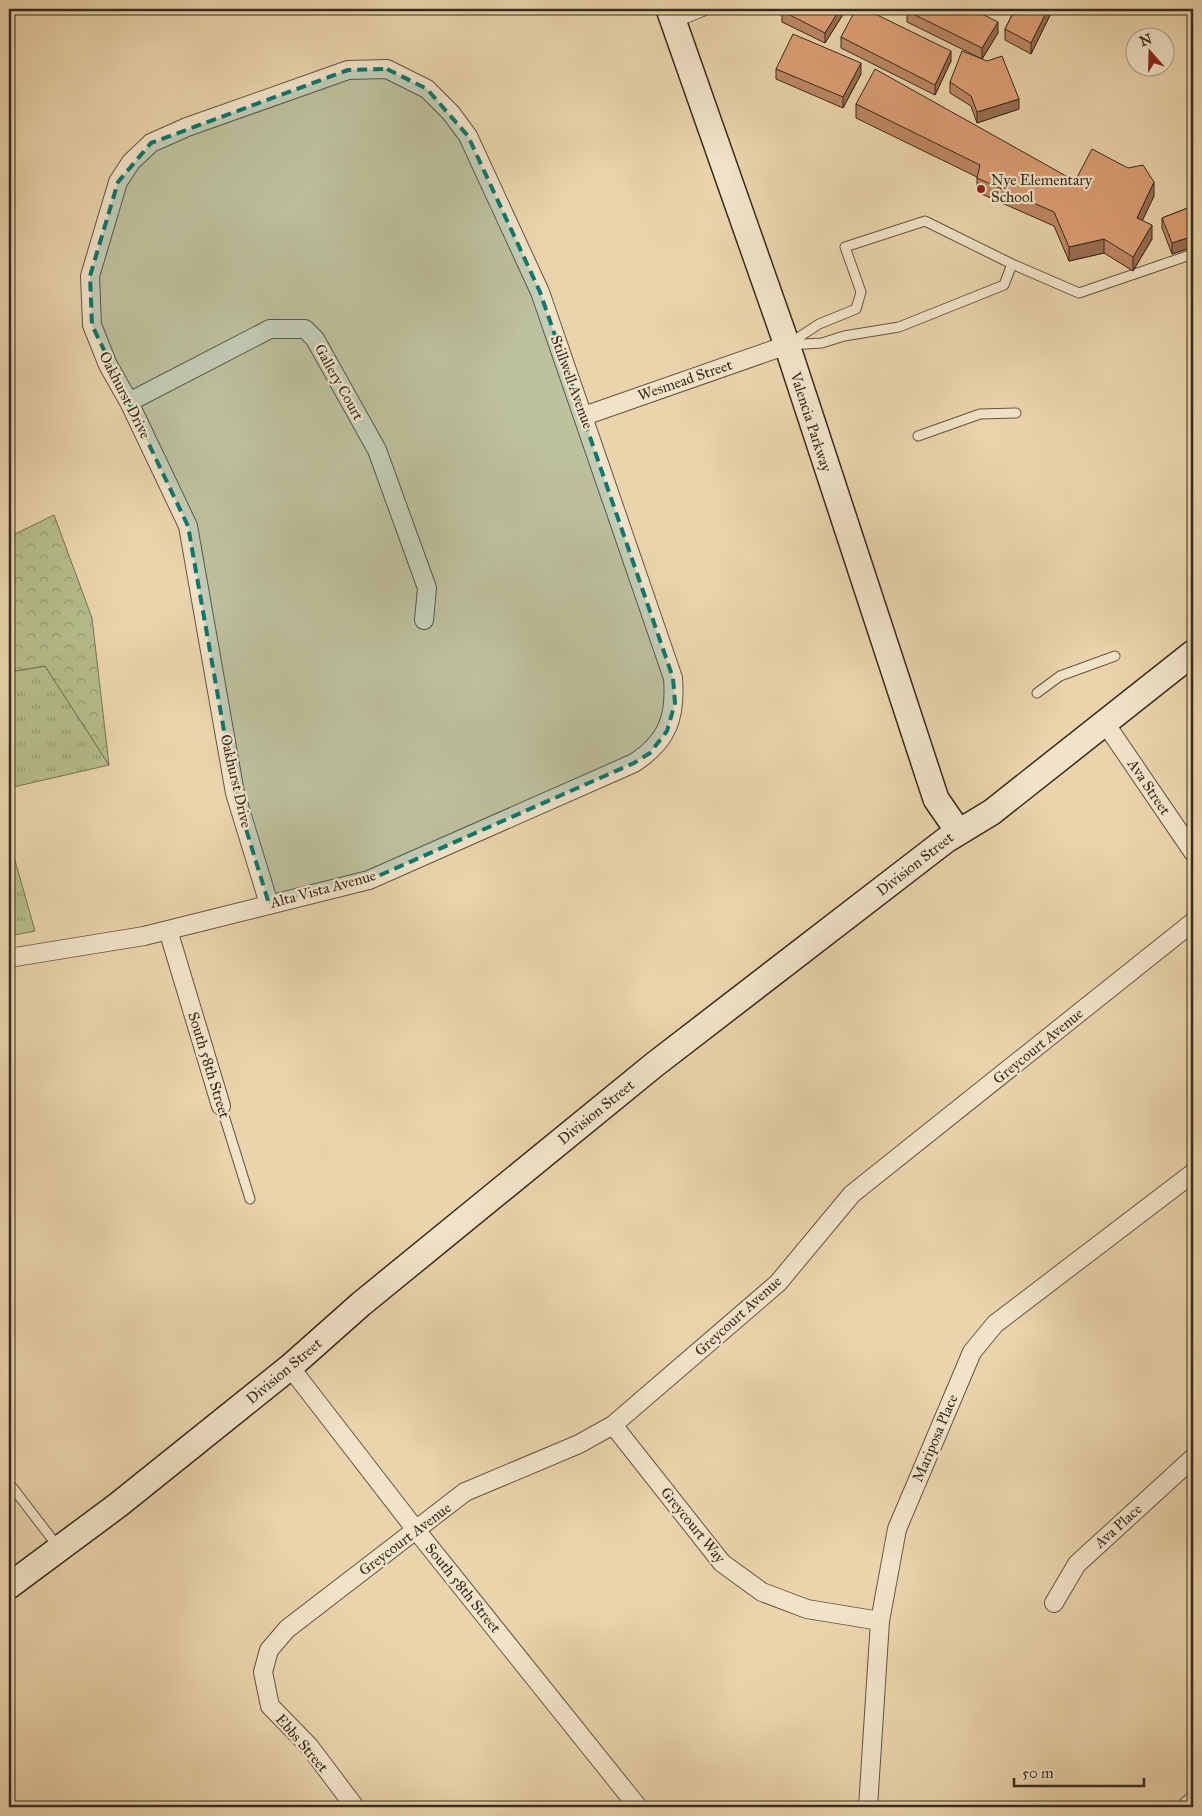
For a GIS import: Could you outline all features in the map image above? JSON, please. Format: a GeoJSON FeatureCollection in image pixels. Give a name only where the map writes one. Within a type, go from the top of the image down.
{"type":"FeatureCollection","features":[{"type":"Feature","properties":{"kind":"main road","name":"Valencia Parkway"},"geometry":{"type":"LineString","coordinates":[[671,16],[787,345],[936,799],[958,832]]}},
{"type":"Feature","properties":{"kind":"main road","name":"Division Street"},"geometry":{"type":"LineString","coordinates":[[9,1586],[60,1549],[290,1367],[361,1304],[648,1070],[958,832],[992,812],[1193,653]]}},
{"type":"Feature","properties":{"kind":"street","name":"Oakhurst Drive"},"geometry":{"type":"LineString","coordinates":[[268,904],[235,794],[188,526],[130,402],[108,365],[92,325],[90,276],[118,182],[131,162],[151,143],[187,127],[348,70],[386,69],[394,72]]}},
{"type":"Feature","properties":{"kind":"street","name":"Stillwell Avenue"},"geometry":{"type":"LineString","coordinates":[[394,72],[427,89],[451,114],[468,136],[540,292],[673,678],[675,704],[667,731]]}},
{"type":"Feature","properties":{"kind":"street","name":"Gallery Court"},"geometry":{"type":"LineString","coordinates":[[130,402],[270,329],[305,329],[315,339],[377,450],[427,588],[424,620]]}},
{"type":"Feature","properties":{"kind":"street","name":"Wesmead Street"},"geometry":{"type":"LineString","coordinates":[[584,416],[787,345]]}},
{"type":"Feature","properties":{"kind":"street","name":"Ava Street"},"geometry":{"type":"LineString","coordinates":[[1105,723],[1193,852]]}},
{"type":"Feature","properties":{"kind":"street","name":"Alta Vista Avenue"},"geometry":{"type":"LineString","coordinates":[[9,958],[168,930],[369,880],[634,763],[650,753],[667,731]]}},
{"type":"Feature","properties":{"kind":"street","name":"Greycourt Avenue"},"geometry":{"type":"LineString","coordinates":[[263,1672],[269,1650],[287,1629],[465,1492],[579,1444],[613,1425],[778,1283],[852,1194],[1193,922]]}},
{"type":"Feature","properties":{"kind":"street","name":"South 58th Street"},"geometry":{"type":"LineString","coordinates":[[168,930],[221,1106]]}},
{"type":"Feature","properties":{"kind":"street","name":"Mariposa Place"},"geometry":{"type":"LineString","coordinates":[[868,1807],[880,1621],[897,1529],[972,1352],[996,1324],[1193,1173]]}},
{"type":"Feature","properties":{"kind":"street","name":"South 58th Street"},"geometry":{"type":"LineString","coordinates":[[290,1367],[416,1530],[638,1807]]}},
{"type":"Feature","properties":{"kind":"street","name":"Greycourt Way"},"geometry":{"type":"LineString","coordinates":[[613,1425],[722,1563],[762,1592],[807,1609],[880,1621]]}},
{"type":"Feature","properties":{"kind":"street","name":"Ava Place"},"geometry":{"type":"LineString","coordinates":[[1054,1604],[1077,1564],[1193,1458]]}},
{"type":"Feature","properties":{"kind":"street","name":"Ebbs Street"},"geometry":{"type":"LineString","coordinates":[[263,1672],[270,1706],[309,1746],[355,1807]]}},
{"type":"Feature","properties":{"kind":"street"},"geometry":{"type":"LineString","coordinates":[[1186,1807],[1193,1801]]}},
{"type":"Feature","properties":{"kind":"lane"},"geometry":{"type":"LineString","coordinates":[[671,16],[709,9]]}},
{"type":"Feature","properties":{"kind":"lane"},"geometry":{"type":"LineString","coordinates":[[787,345],[819,324],[856,309],[862,292],[845,247],[925,221],[1012,264],[1079,293],[1193,254]]}},
{"type":"Feature","properties":{"kind":"lane"},"geometry":{"type":"LineString","coordinates":[[787,345],[822,343],[844,336],[898,327],[1004,285],[1012,264]]}},
{"type":"Feature","properties":{"kind":"lane"},"geometry":{"type":"LineString","coordinates":[[918,436],[980,414],[1016,413]]}},
{"type":"Feature","properties":{"kind":"lane"},"geometry":{"type":"LineString","coordinates":[[1037,693],[1060,676],[1115,656]]}},
{"type":"Feature","properties":{"kind":"lane","name":"South 58th Street"},"geometry":{"type":"LineString","coordinates":[[221,1106],[250,1199]]}},
{"type":"Feature","properties":{"kind":"lane"},"geometry":{"type":"LineString","coordinates":[[9,1483],[60,1549]]}},
{"type":"Feature","properties":{"kind":"highlighted area"},"geometry":{"type":"Polygon","coordinates":[[[387,69],[427,89],[468,136],[540,292],[673,678],[675,703],[667,731],[650,753],[634,763],[369,880],[269,904],[235,793],[188,526],[92,325],[90,276],[118,182],[151,143],[348,70],[387,69]]]}},
{"type":"Feature","properties":{"kind":"green space"},"geometry":{"type":"Polygon","coordinates":[[[54,515],[92,618],[109,765],[45,666],[9,672],[9,537],[54,515]]]}},
{"type":"Feature","properties":{"kind":"green space"},"geometry":{"type":"Polygon","coordinates":[[[45,666],[109,765],[9,788],[9,672],[45,666]]]}},
{"type":"Feature","properties":{"kind":"green space"},"geometry":{"type":"Polygon","coordinates":[[[9,839],[35,931],[9,936],[9,839]]]}},
{"type":"Feature","properties":{"kind":"building"},"geometry":{"type":"Polygon","coordinates":[[[783,9],[840,9],[825,33],[782,11],[783,9]]]}},
{"type":"Feature","properties":{"kind":"building"},"geometry":{"type":"Polygon","coordinates":[[[856,9],[865,9],[951,51],[935,85],[841,37],[856,9]]]}},
{"type":"Feature","properties":{"kind":"building"},"geometry":{"type":"Polygon","coordinates":[[[908,9],[972,9],[998,22],[982,48],[907,11],[908,9]]]}},
{"type":"Feature","properties":{"kind":"building"},"geometry":{"type":"Polygon","coordinates":[[[1015,9],[1048,9],[1031,43],[1005,29],[1015,9]]]}},
{"type":"Feature","properties":{"kind":"building"},"geometry":{"type":"Polygon","coordinates":[[[793,34],[861,63],[843,97],[776,69],[793,34]]]}},
{"type":"Feature","properties":{"kind":"building"},"geometry":{"type":"Polygon","coordinates":[[[962,51],[987,61],[1002,56],[1019,99],[977,112],[971,96],[950,82],[962,51]]]}},
{"type":"Feature","properties":{"kind":"building"},"geometry":{"type":"Polygon","coordinates":[[[875,69],[1075,181],[1092,149],[1128,168],[1143,165],[1154,182],[1137,218],[1152,225],[1133,257],[1104,239],[1069,247],[1054,212],[977,178],[980,165],[856,104],[875,69]]]}},
{"type":"Feature","properties":{"kind":"building"},"geometry":{"type":"Polygon","coordinates":[[[1193,206],[1193,236],[1172,243],[1162,218],[1193,206]]]}},
{"type":"Feature","properties":{"kind":"place","name":"Nye Elementary School"},"geometry":{"type":"Point","coordinates":[981,189]}}]}
